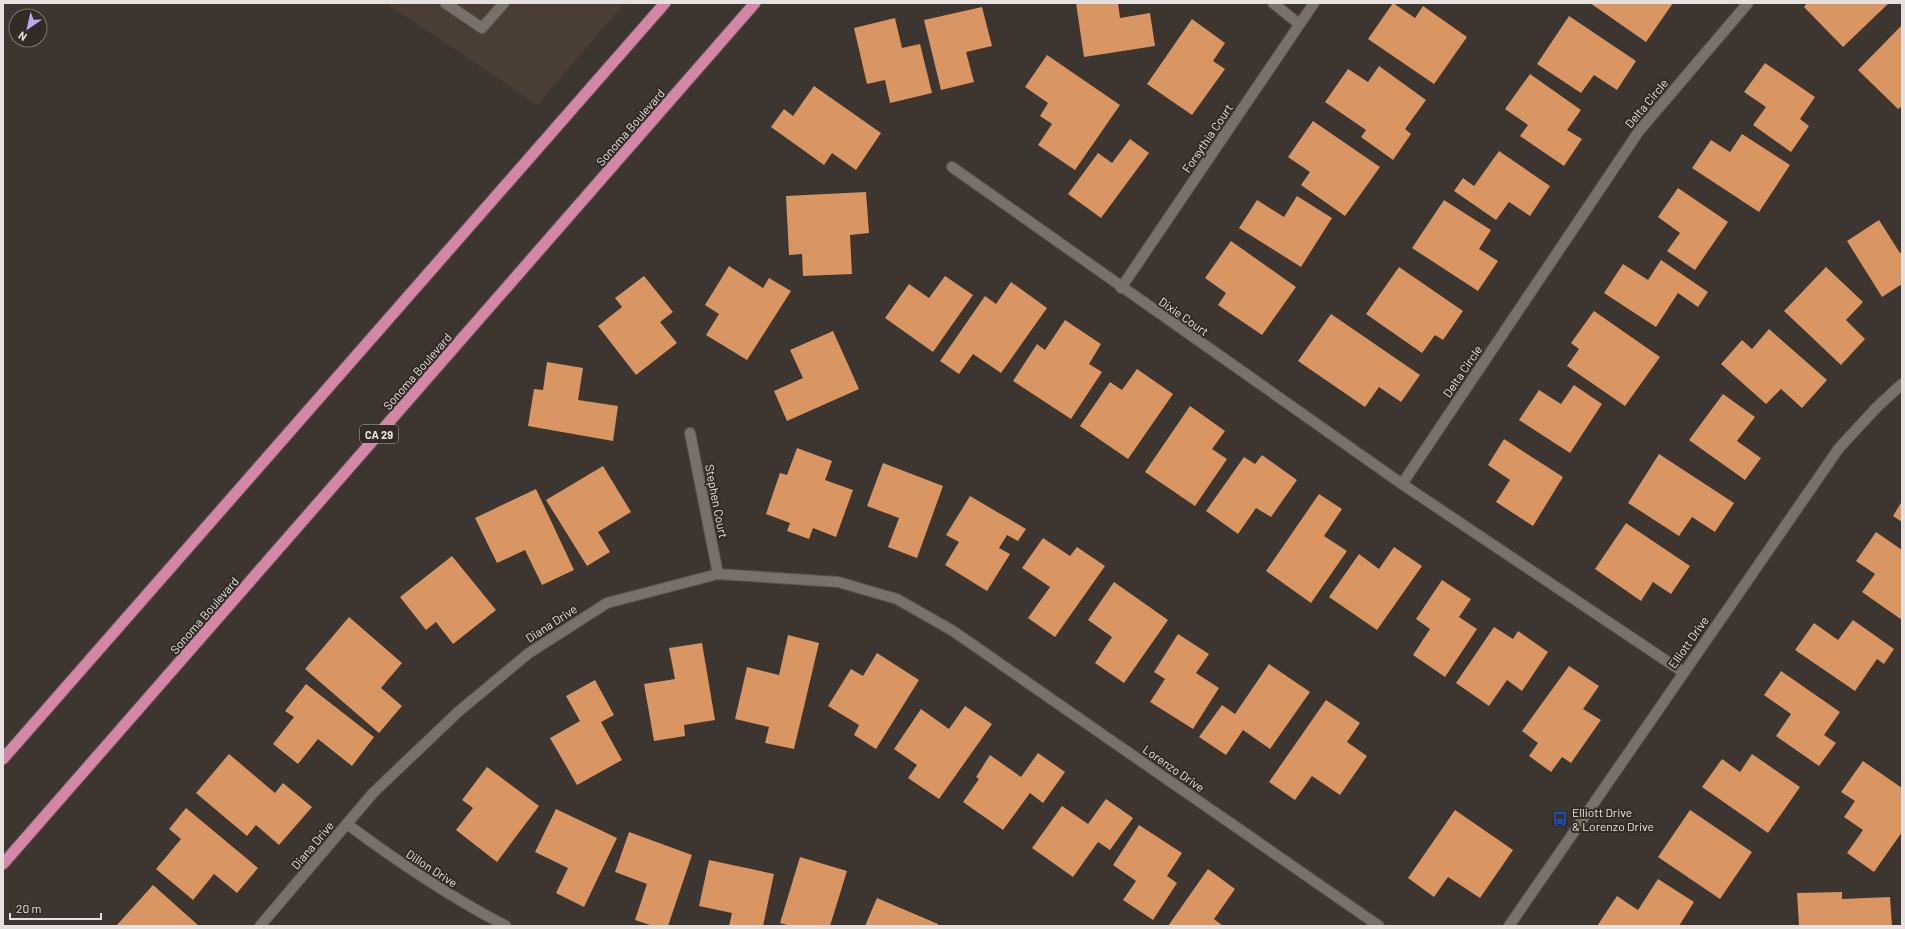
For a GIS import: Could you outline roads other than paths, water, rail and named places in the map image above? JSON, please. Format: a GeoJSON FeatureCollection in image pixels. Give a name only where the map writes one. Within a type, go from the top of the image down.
{"type":"FeatureCollection","features":[{"type":"Feature","properties":{"kind":"highway"},"geometry":{"type":"LineString","coordinates":[[3,759],[665,3]]}},
{"type":"Feature","properties":{"kind":"highway","name":"Sonoma Boulevard"},"geometry":{"type":"LineString","coordinates":[[3,864],[755,3]]}},
{"type":"Feature","properties":{"kind":"street"},"geometry":{"type":"LineString","coordinates":[[445,3],[482,28],[504,3]]}},
{"type":"Feature","properties":{"kind":"street"},"geometry":{"type":"LineString","coordinates":[[1273,3],[1299,24]]}},
{"type":"Feature","properties":{"kind":"street","name":"Forsythia Court"},"geometry":{"type":"LineString","coordinates":[[1121,288],[1314,3]]}},
{"type":"Feature","properties":{"kind":"street","name":"Delta Circle"},"geometry":{"type":"LineString","coordinates":[[1402,484],[1639,131],[1748,3]]}},
{"type":"Feature","properties":{"kind":"street","name":"Dixie Court"},"geometry":{"type":"LineString","coordinates":[[952,167],[1121,288],[1402,484]]}},
{"type":"Feature","properties":{"kind":"street","name":"Elliott Drive"},"geometry":{"type":"LineString","coordinates":[[1509,926],[1839,448],[1877,407],[1902,384]]}},
{"type":"Feature","properties":{"kind":"street","name":"Stephen Court"},"geometry":{"type":"LineString","coordinates":[[690,433],[718,574]]}},
{"type":"Feature","properties":{"kind":"street"},"geometry":{"type":"LineString","coordinates":[[1402,484],[1683,672]]}},
{"type":"Feature","properties":{"kind":"street","name":"Diana Drive"},"geometry":{"type":"LineString","coordinates":[[260,926],[373,793],[458,712],[529,653],[607,603],[718,574],[838,582],[897,599],[953,631]]}},
{"type":"Feature","properties":{"kind":"street","name":"Lorenzo Drive"},"geometry":{"type":"LineString","coordinates":[[953,631],[1379,926]]}},
{"type":"Feature","properties":{"kind":"street","name":"Dillon Drive"},"geometry":{"type":"LineString","coordinates":[[347,824],[414,872],[470,908],[506,926]]}},
{"type":"Feature","properties":{"kind":"place","name":"Elliott Drive & Lorenzo Drive"},"geometry":{"type":"Point","coordinates":[1560,819]}}]}
